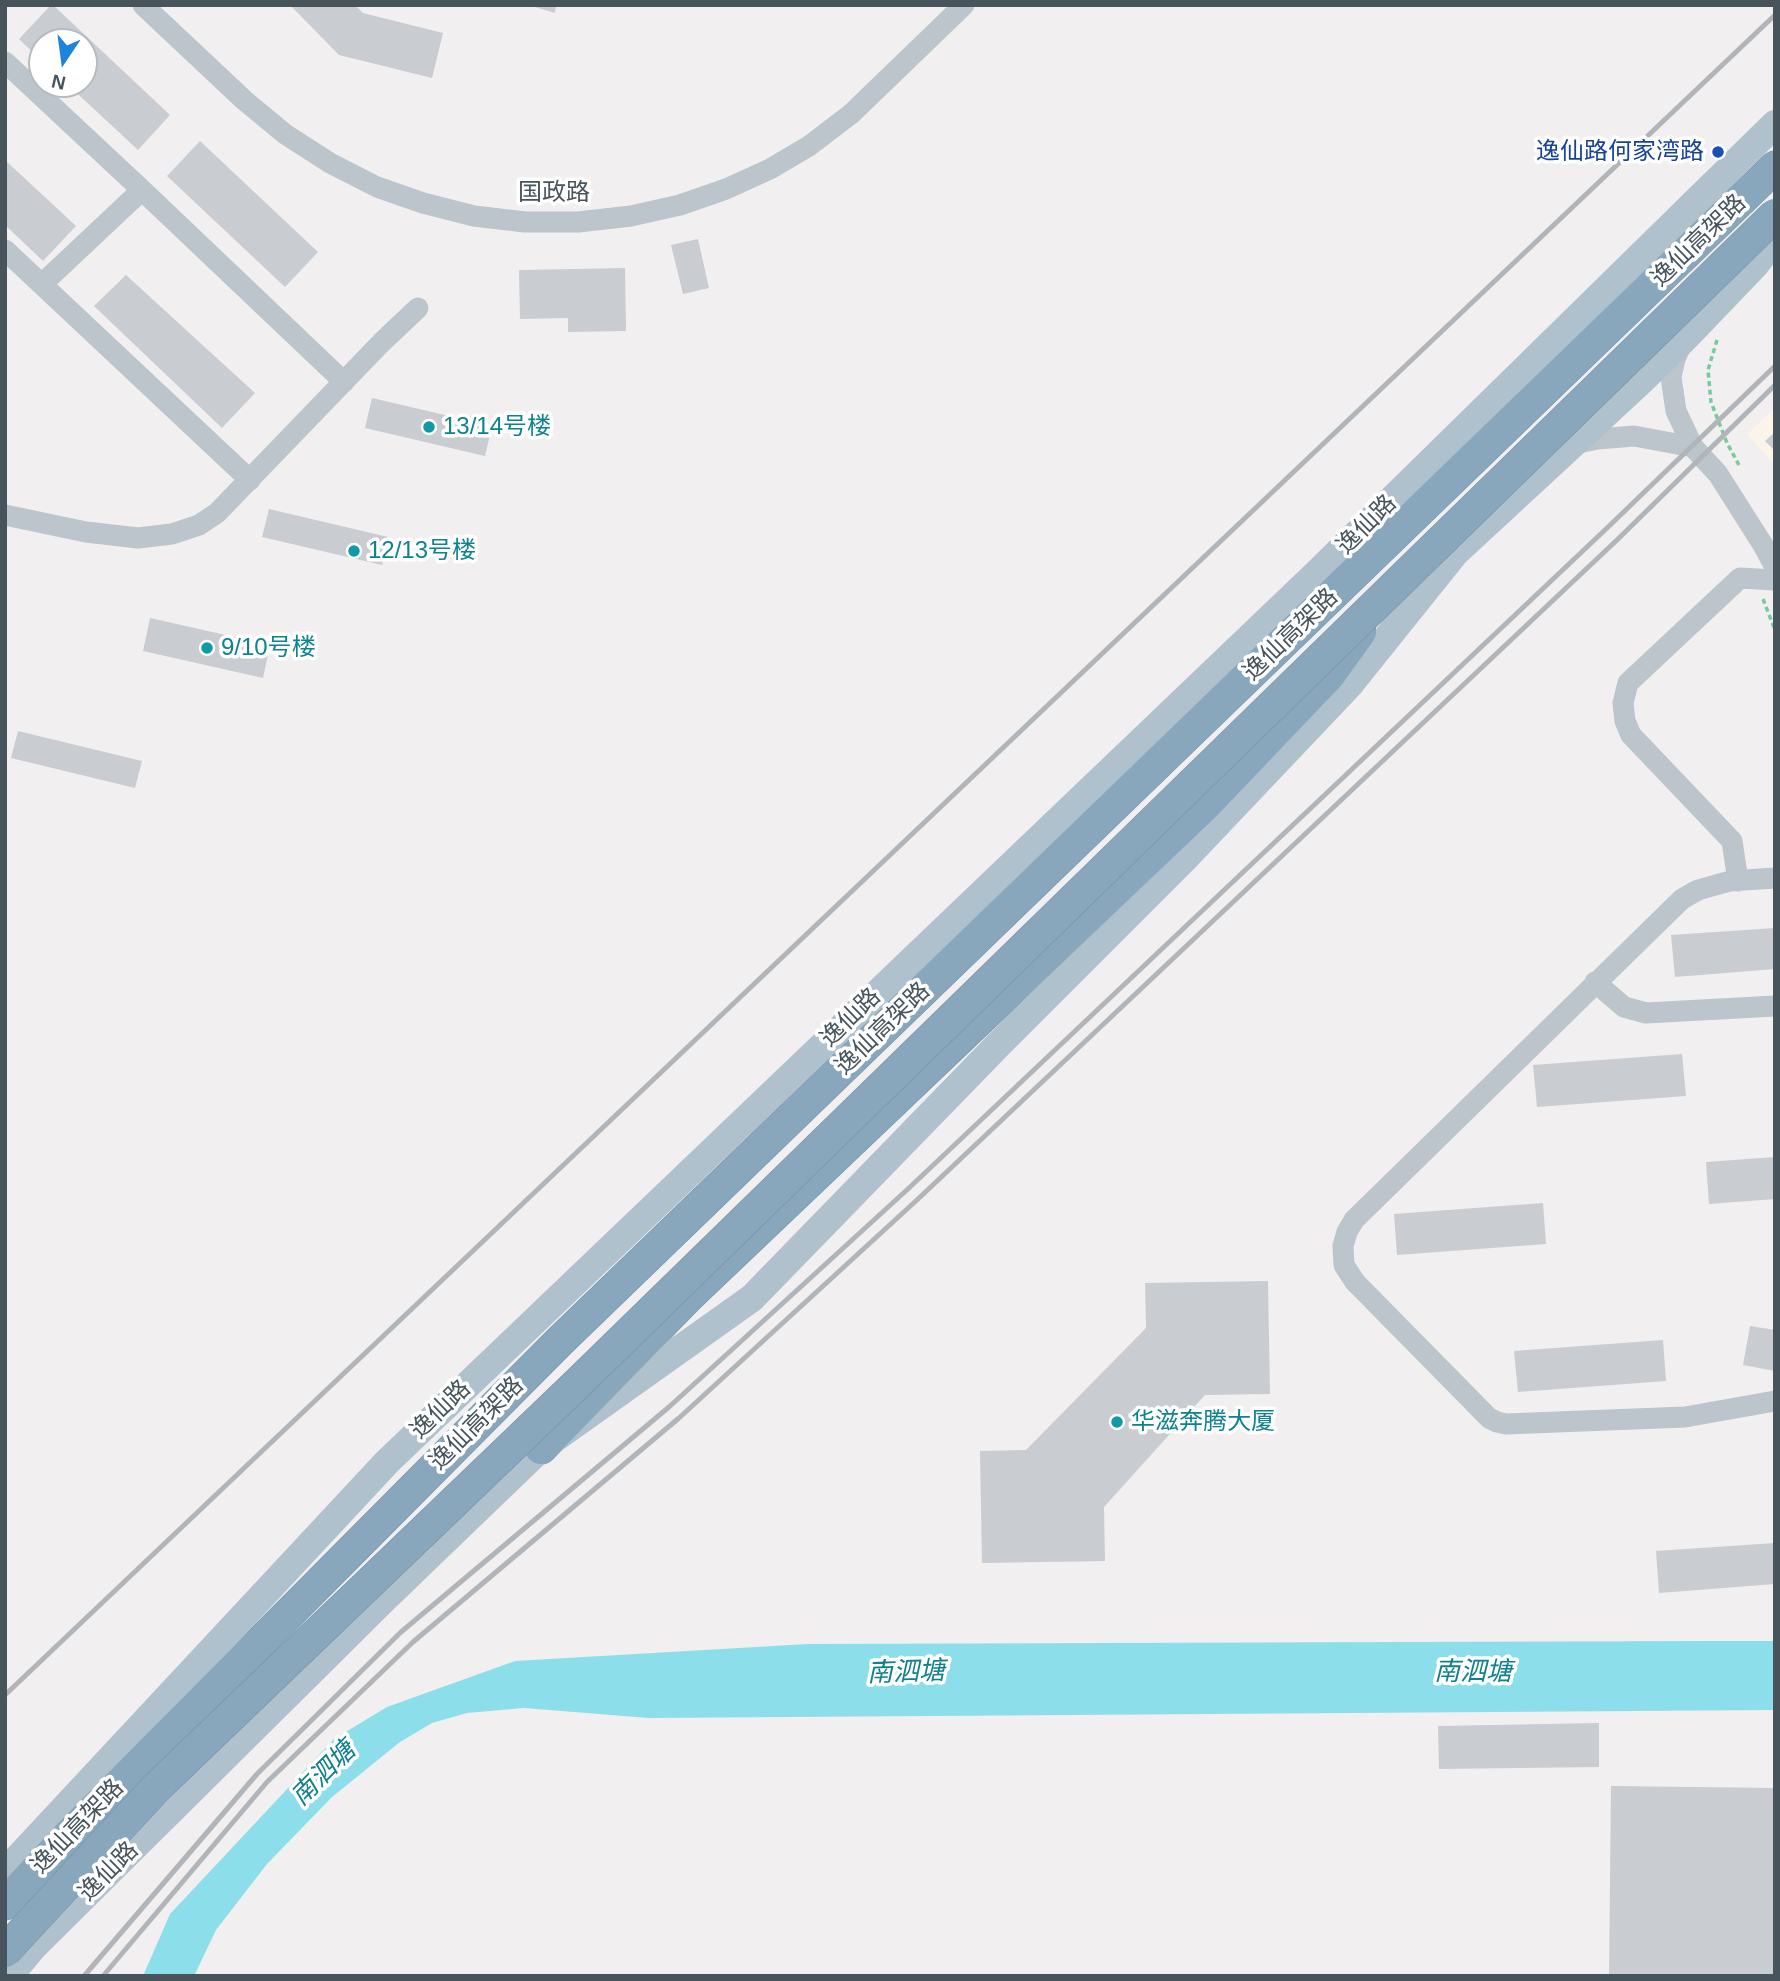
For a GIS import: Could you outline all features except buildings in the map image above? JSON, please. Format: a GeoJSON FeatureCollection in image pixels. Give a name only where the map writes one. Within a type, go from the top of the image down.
{"type":"FeatureCollection","features":[{"type":"Feature","properties":{"kind":"highway","name":"逸仙高架路"},"geometry":{"type":"LineString","coordinates":[[5,1904],[67,1838],[559,1342],[1775,167]]}},
{"type":"Feature","properties":{"kind":"highway","name":"逸仙高架路"},"geometry":{"type":"LineString","coordinates":[[12,1966],[158,1787],[589,1372],[1775,217]]}},
{"type":"Feature","properties":{"kind":"highway"},"geometry":{"type":"LineString","coordinates":[[541,1448],[689,1296],[1205,805],[1329,675],[1389,592]]}},
{"type":"Feature","properties":{"kind":"main road","name":"逸仙路"},"geometry":{"type":"LineString","coordinates":[[5,1872],[387,1462],[1305,585],[1775,124]]}},
{"type":"Feature","properties":{"kind":"main road","name":"逸仙路"},"geometry":{"type":"LineString","coordinates":[[541,1448],[662,1283],[1775,217]]}},
{"type":"Feature","properties":{"kind":"main road","name":"逸仙路"},"geometry":{"type":"LineString","coordinates":[[12,1966],[541,1448],[752,1298],[1184,859],[1350,684],[1455,553],[1683,340],[1755,265],[1775,239]]}},
{"type":"Feature","properties":{"kind":"street","name":"国政路"},"geometry":{"type":"LineString","coordinates":[[143,5],[244,100],[285,134],[330,163],[377,187],[474,216],[525,222],[578,222],[631,216],[680,205],[726,190],[769,169],[809,146],[851,114],[964,5]]}},
{"type":"Feature","properties":{"kind":"street"},"geometry":{"type":"LineString","coordinates":[[5,62],[344,382]]}},
{"type":"Feature","properties":{"kind":"street"},"geometry":{"type":"LineString","coordinates":[[41,284],[142,190]]}},
{"type":"Feature","properties":{"kind":"street"},"geometry":{"type":"LineString","coordinates":[[5,250],[250,480]]}},
{"type":"Feature","properties":{"kind":"street"},"geometry":{"type":"LineString","coordinates":[[5,515],[86,532],[138,538],[172,534],[199,525],[217,513],[418,308]]}},
{"type":"Feature","properties":{"kind":"street"},"geometry":{"type":"LineString","coordinates":[[1683,340],[1671,377],[1676,411],[1693,447],[1718,474],[1769,543],[1775,567]]}},
{"type":"Feature","properties":{"kind":"street"},"geometry":{"type":"LineString","coordinates":[[1573,444],[1634,436],[1693,447]]}},
{"type":"Feature","properties":{"kind":"street"},"geometry":{"type":"LineString","coordinates":[[1738,881],[1732,841],[1631,735],[1625,721],[1623,703],[1628,683],[1740,578],[1767,585]]}},
{"type":"Feature","properties":{"kind":"street"},"geometry":{"type":"LineString","coordinates":[[1775,878],[1738,881],[1698,890],[1682,899],[1354,1220],[1343,1246],[1344,1265],[1355,1282],[1489,1418],[1497,1422],[1506,1424],[1685,1417],[1775,1401]]}},
{"type":"Feature","properties":{"kind":"street"},"geometry":{"type":"LineString","coordinates":[[1595,982],[1624,1007],[1646,1013],[1775,1006]]}},
{"type":"Feature","properties":{"kind":"path"},"geometry":{"type":"LineString","coordinates":[[1717,337],[1708,370],[1711,402],[1741,470]]}},
{"type":"Feature","properties":{"kind":"path"},"geometry":{"type":"LineString","coordinates":[[1767,585],[1775,630]]}},
{"type":"Feature","properties":{"kind":"shaded area"},"geometry":{"type":"Polygon","coordinates":[[[1775,408],[1775,465],[1747,434],[1775,408]]]}},
{"type":"Feature","properties":{"kind":"water","name":"南泗塘"},"geometry":{"type":"Polygon","coordinates":[[[1775,1641],[1775,1710],[649,1718],[524,1708],[467,1713],[432,1723],[400,1742],[332,1797],[267,1864],[216,1930],[194,1976],[143,1976],[170,1914],[334,1739],[387,1707],[515,1661],[808,1644],[1775,1641]]]}},
{"type":"Feature","properties":{"kind":"railway"},"geometry":{"type":"LineString","coordinates":[[5,1695],[1775,15]]}},
{"type":"Feature","properties":{"kind":"railway"},"geometry":{"type":"LineString","coordinates":[[84,1976],[257,1774],[401,1632],[669,1407],[909,1188],[1775,366]]}},
{"type":"Feature","properties":{"kind":"railway"},"geometry":{"type":"LineString","coordinates":[[103,1976],[267,1782],[413,1642],[679,1418],[918,1199],[1617,540],[1775,385]]}},
{"type":"Feature","properties":{"kind":"place","name":"逸仙路何家湾路"},"geometry":{"type":"Point","coordinates":[1718,152]}},
{"type":"Feature","properties":{"kind":"place","name":"13/14号楼"},"geometry":{"type":"Point","coordinates":[429,427]}},
{"type":"Feature","properties":{"kind":"place","name":"12/13号楼"},"geometry":{"type":"Point","coordinates":[354,551]}},
{"type":"Feature","properties":{"kind":"place","name":"9/10号楼"},"geometry":{"type":"Point","coordinates":[207,648]}},
{"type":"Feature","properties":{"kind":"place","name":"华滋奔腾大厦"},"geometry":{"type":"Point","coordinates":[1117,1422]}}]}
